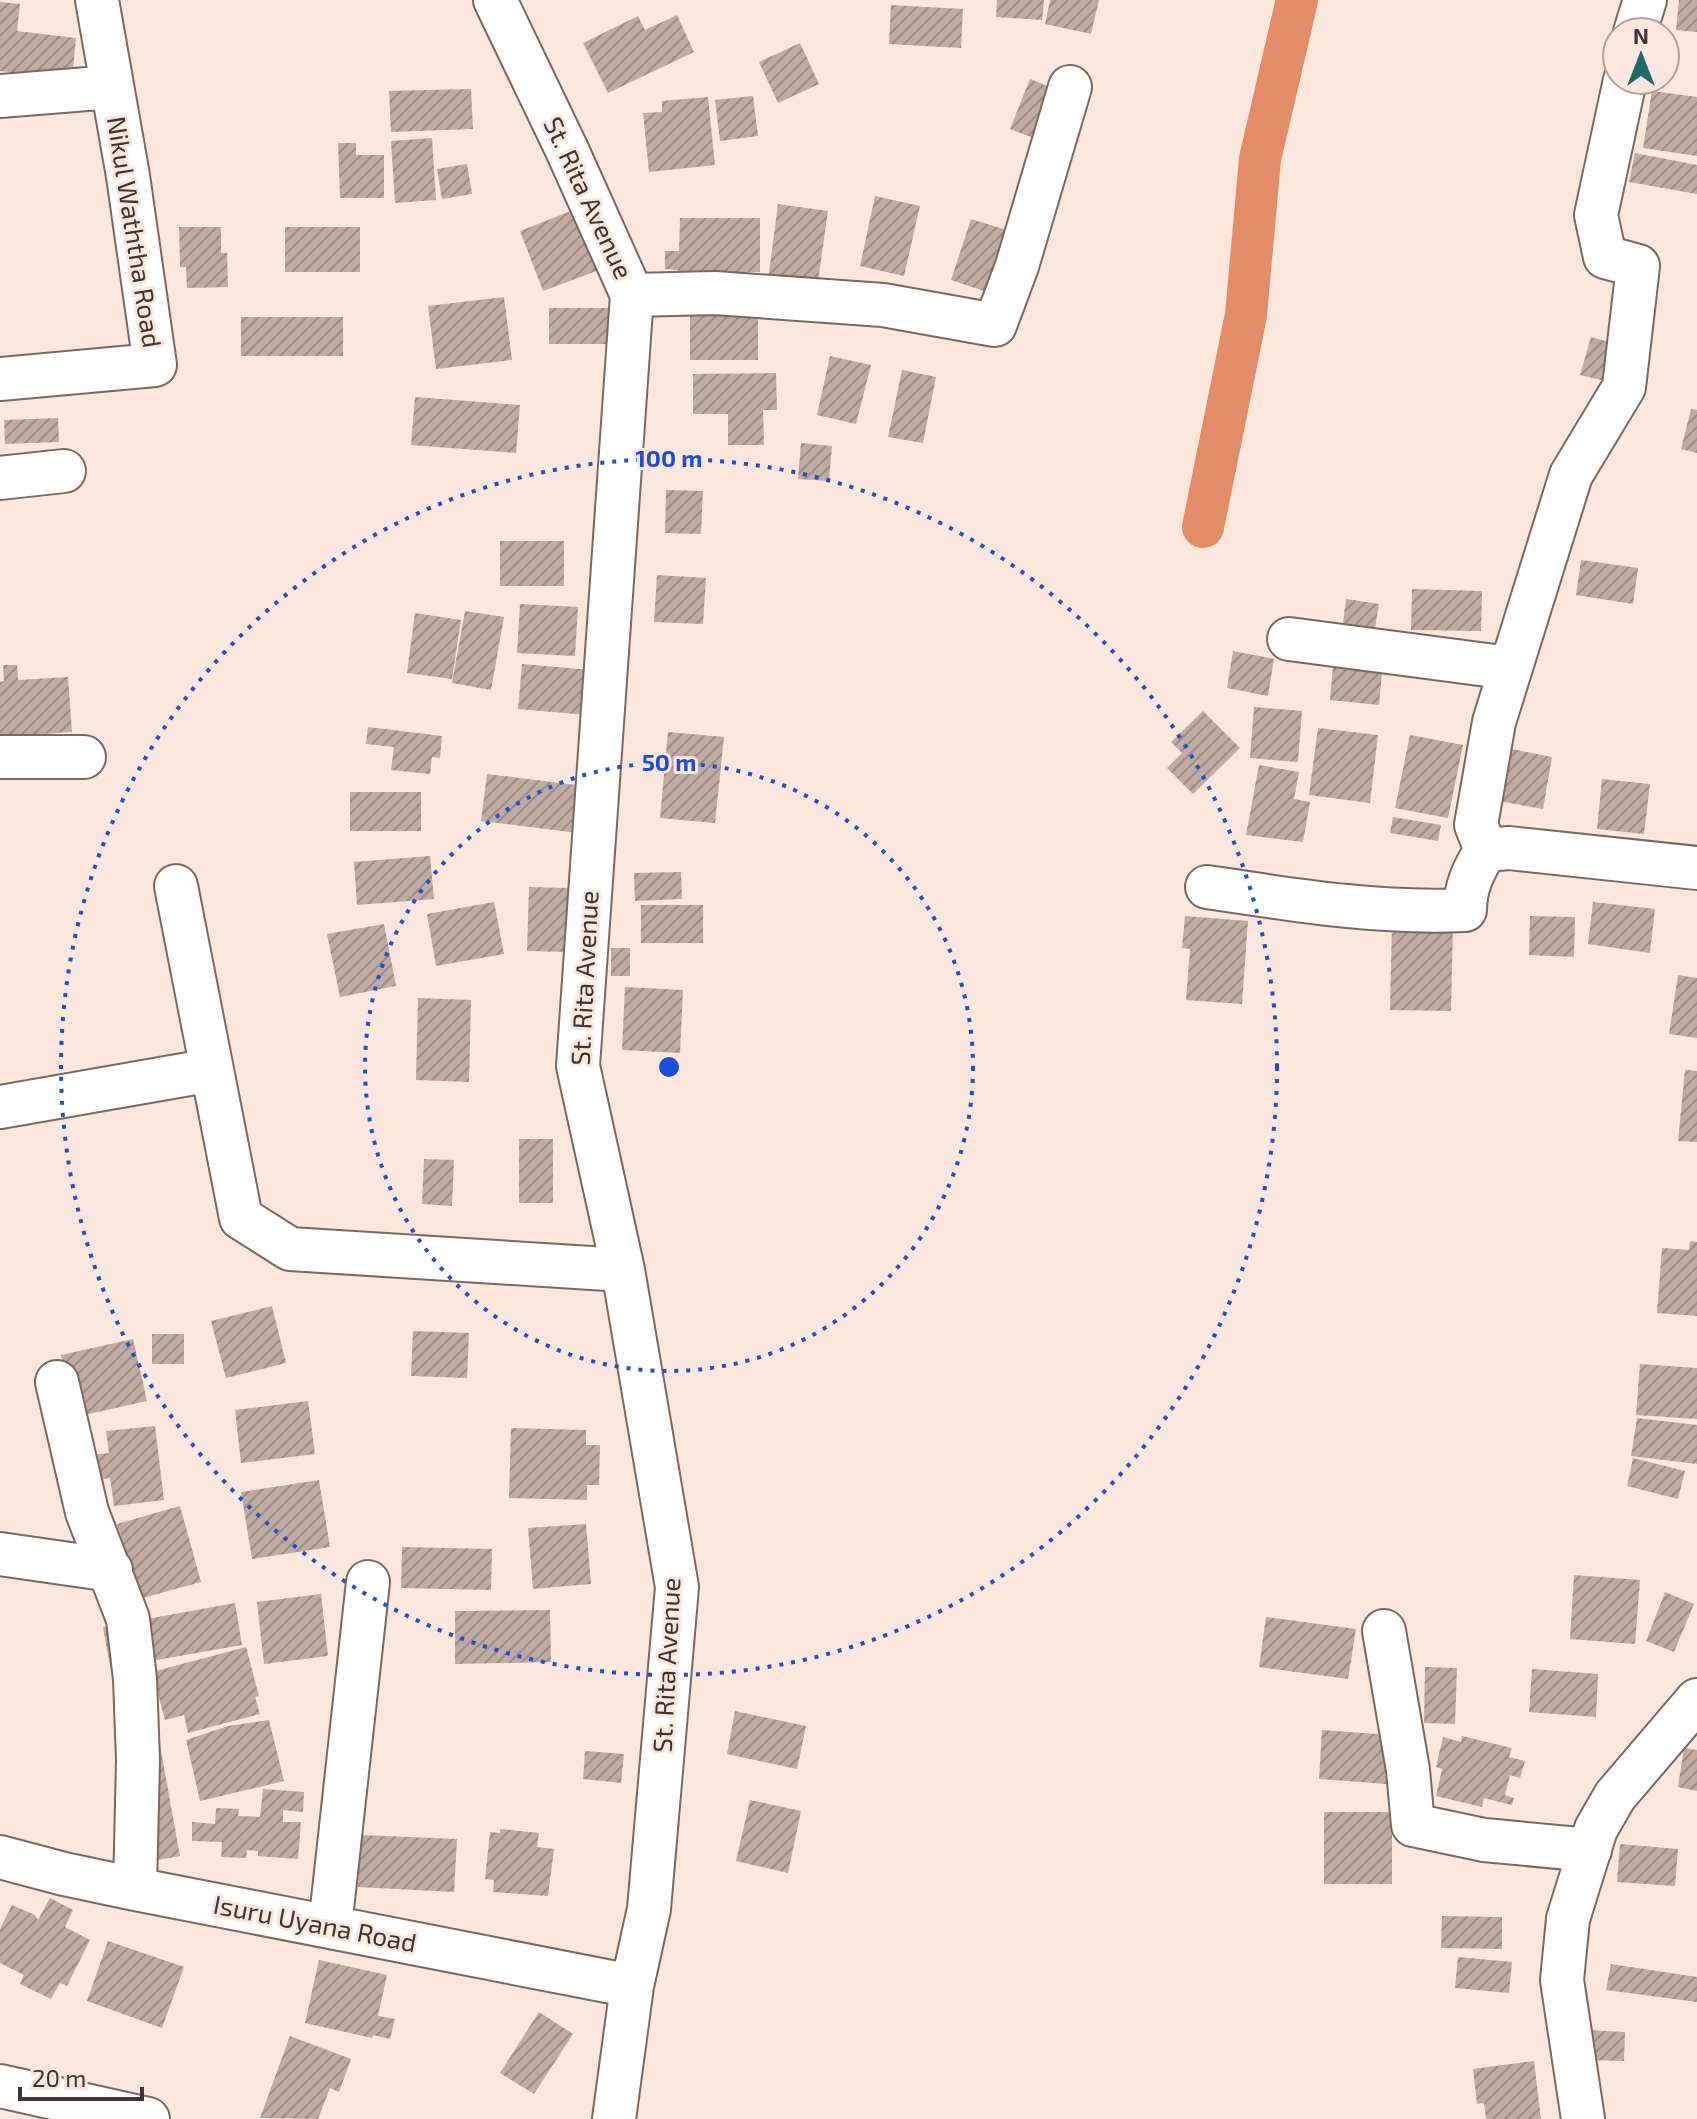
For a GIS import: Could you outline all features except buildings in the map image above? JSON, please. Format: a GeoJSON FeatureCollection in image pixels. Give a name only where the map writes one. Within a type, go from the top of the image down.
{"type":"FeatureCollection","features":[{"type":"Feature","properties":{"kind":"street","name":"Nikul Waththa Road"},"geometry":{"type":"LineString","coordinates":[[0,379],[155,365],[128,176],[97,0]]}},
{"type":"Feature","properties":{"kind":"street","name":"St. Rita Avenue"},"geometry":{"type":"LineString","coordinates":[[495,0],[632,295],[578,1066],[623,1270],[677,1587],[649,1909],[632,1986],[614,2119]]}},
{"type":"Feature","properties":{"kind":"street","name":"Nikul Waththa Road"},"geometry":{"type":"LineString","coordinates":[[0,96],[112,87]]}},
{"type":"Feature","properties":{"kind":"street"},"geometry":{"type":"LineString","coordinates":[[632,295],[715,293],[883,305],[995,325],[1017,266],[1070,87]]}},
{"type":"Feature","properties":{"kind":"street"},"geometry":{"type":"LineString","coordinates":[[1486,850],[1476,825],[1494,722],[1510,668],[1571,475],[1624,387],[1638,266],[1605,257],[1596,215],[1622,96]]}},
{"type":"Feature","properties":{"kind":"street"},"geometry":{"type":"LineString","coordinates":[[0,478],[64,471]]}},
{"type":"Feature","properties":{"kind":"street"},"geometry":{"type":"LineString","coordinates":[[1289,639],[1510,668]]}},
{"type":"Feature","properties":{"kind":"street"},"geometry":{"type":"LineString","coordinates":[[0,757],[84,757]]}},
{"type":"Feature","properties":{"kind":"street"},"geometry":{"type":"LineString","coordinates":[[1486,850],[1509,848],[1697,868]]}},
{"type":"Feature","properties":{"kind":"street"},"geometry":{"type":"LineString","coordinates":[[1207,887],[1371,909],[1465,910],[1465,897],[1472,873],[1486,850]]}},
{"type":"Feature","properties":{"kind":"street"},"geometry":{"type":"LineString","coordinates":[[176,886],[241,1218],[290,1249],[623,1270]]}},
{"type":"Feature","properties":{"kind":"street"},"geometry":{"type":"LineString","coordinates":[[0,1107],[212,1070]]}},
{"type":"Feature","properties":{"kind":"street"},"geometry":{"type":"LineString","coordinates":[[57,1382],[87,1512],[128,1619],[135,1679],[138,1760],[135,1889]]}},
{"type":"Feature","properties":{"kind":"street"},"geometry":{"type":"LineString","coordinates":[[0,1554],[111,1570]]}},
{"type":"Feature","properties":{"kind":"street"},"geometry":{"type":"LineString","coordinates":[[330,1927],[368,1582]]}},
{"type":"Feature","properties":{"kind":"street"},"geometry":{"type":"LineString","coordinates":[[1384,1631],[1408,1770],[1413,1825],[1484,1840],[1590,1850]]}},
{"type":"Feature","properties":{"kind":"street"},"geometry":{"type":"LineString","coordinates":[[1583,2119],[1562,1980],[1568,1919],[1596,1829],[1615,1796],[1697,1700]]}},
{"type":"Feature","properties":{"kind":"street","name":"Isuru Uyana Road"},"geometry":{"type":"LineString","coordinates":[[0,1857],[135,1889],[632,1986]]}},
{"type":"Feature","properties":{"kind":"street"},"geometry":{"type":"LineString","coordinates":[[0,2086],[69,2110],[148,2119]]}},
{"type":"Feature","properties":{"kind":"waterway"},"geometry":{"type":"LineString","coordinates":[[1203,527],[1246,315],[1260,159],[1297,0]]}}]}
